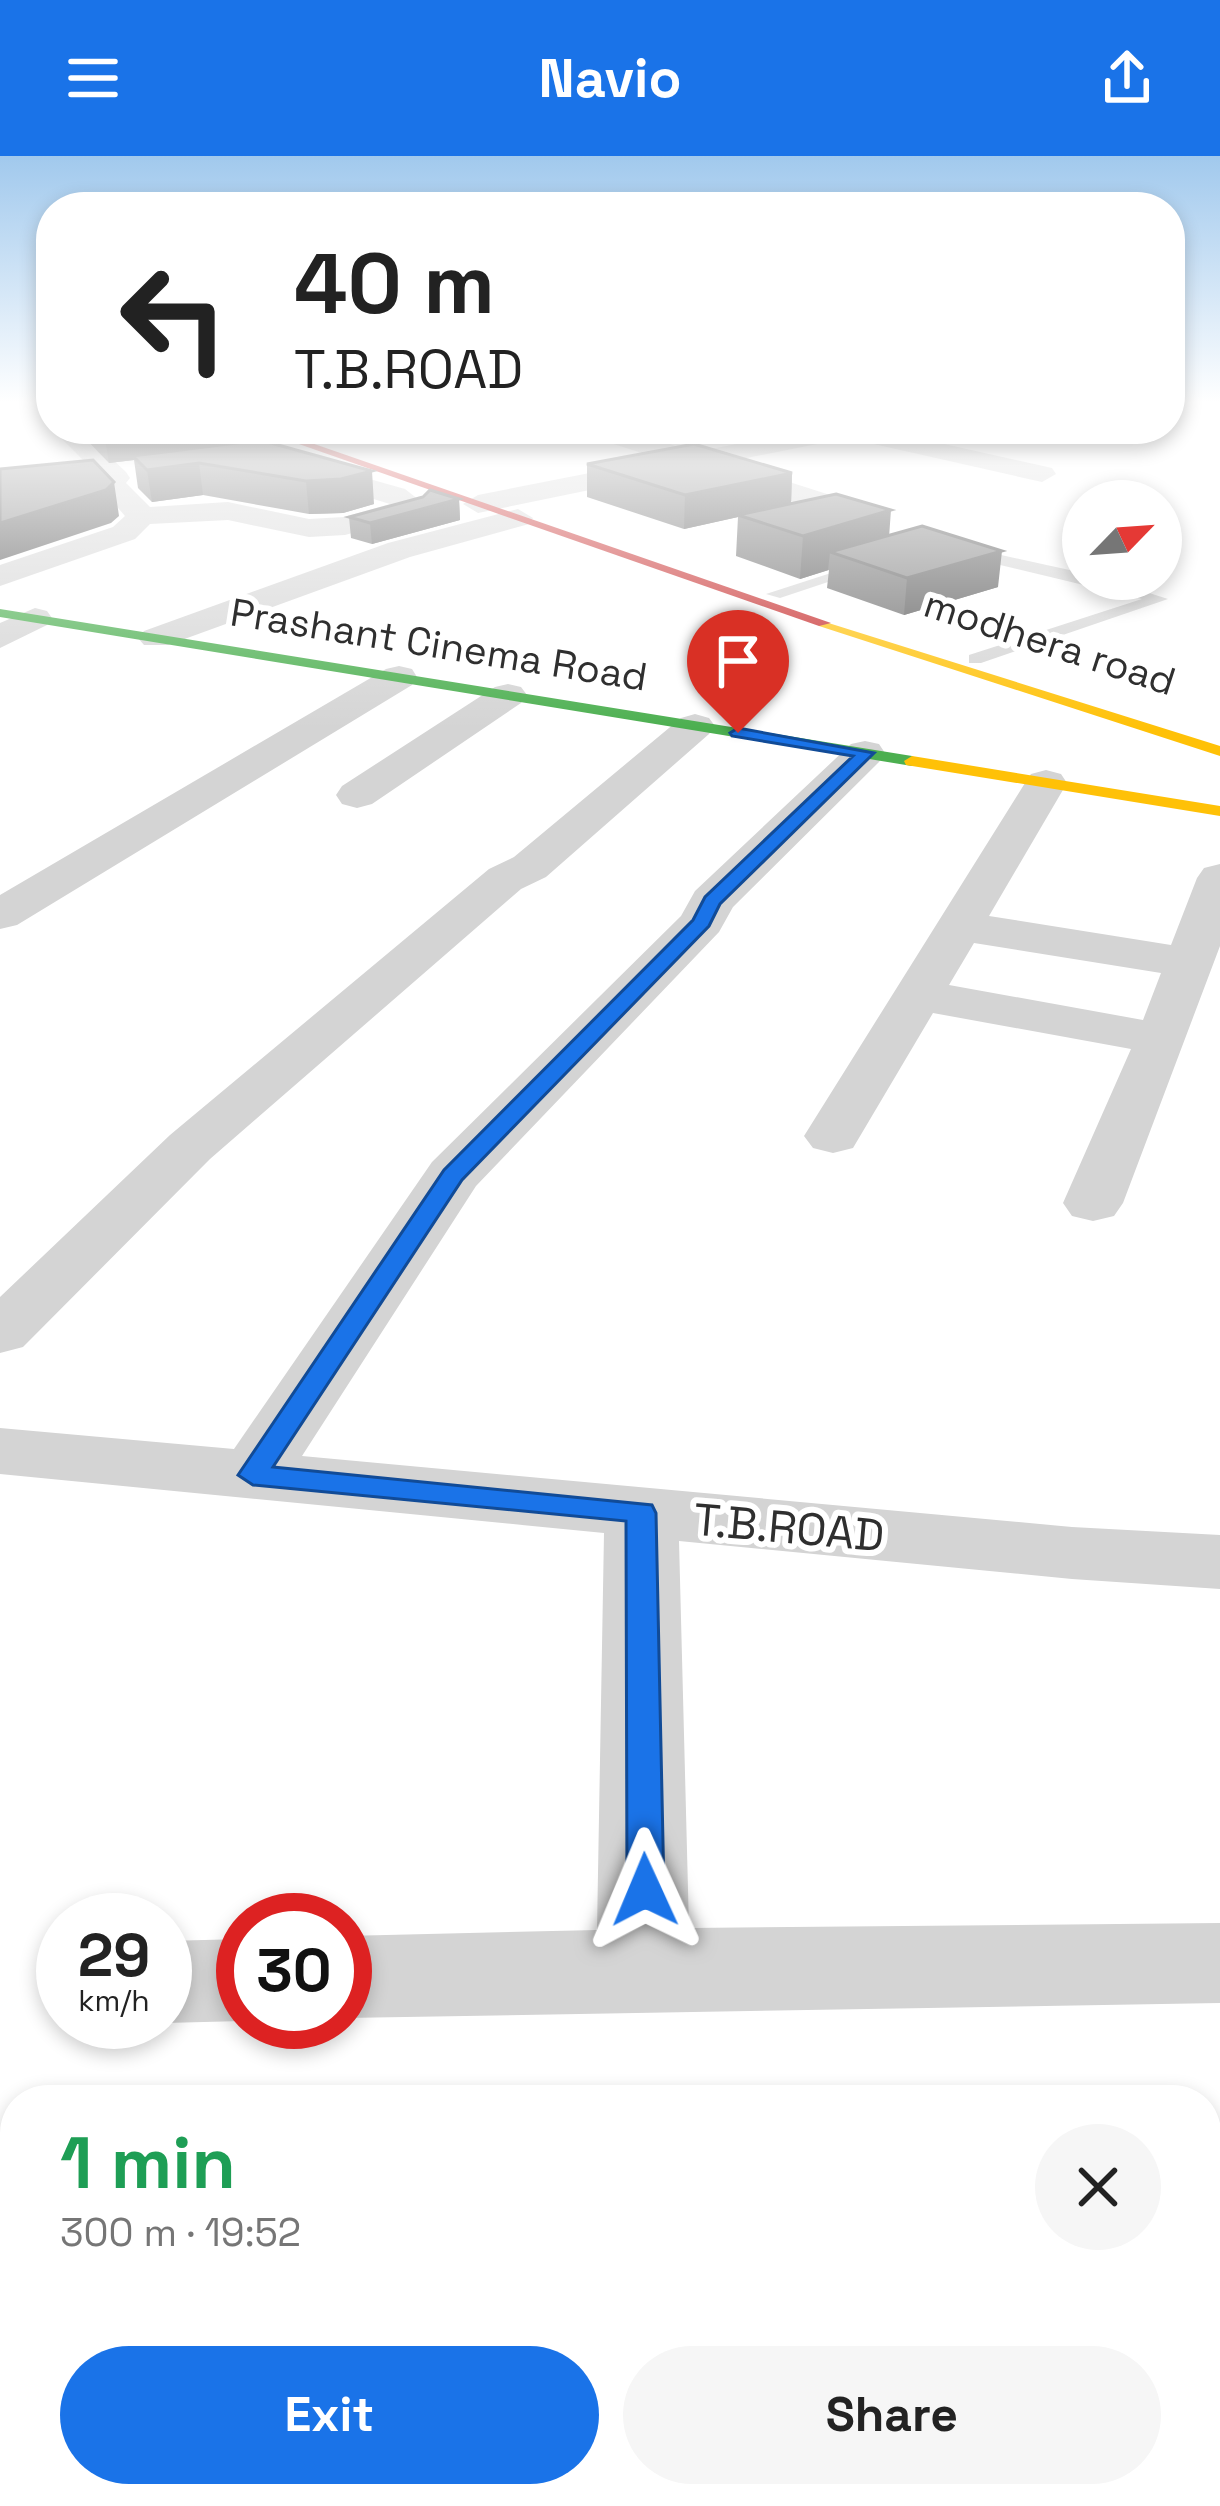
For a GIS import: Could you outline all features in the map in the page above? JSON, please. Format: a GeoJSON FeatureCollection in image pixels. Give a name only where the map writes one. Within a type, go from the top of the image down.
{"type":"FeatureCollection","features":[{"type":"Feature","properties":{"kind":"main road","name":"modhera road"},"geometry":{"type":"LineString","coordinates":[[504,510],[1220,737]]}},
{"type":"Feature","properties":{"kind":"main road"},"geometry":{"type":"LineString","coordinates":[[504,510],[1220,751]]}},
{"type":"Feature","properties":{"kind":"main road","name":"Prashant Cinema Road"},"geometry":{"type":"LineString","coordinates":[[0,613],[1220,811]]}},
{"type":"Feature","properties":{"kind":"street"},"geometry":{"type":"LineString","coordinates":[[136,510],[142,516]]}},
{"type":"Feature","properties":{"kind":"street"},"geometry":{"type":"LineString","coordinates":[[0,576],[124,533],[142,516],[228,511],[310,528],[367,521],[404,510]]}},
{"type":"Feature","properties":{"kind":"street"},"geometry":{"type":"LineString","coordinates":[[156,638],[399,550],[495,510]]}},
{"type":"Feature","properties":{"kind":"street"},"geometry":{"type":"LineString","coordinates":[[843,510],[866,517]]}},
{"type":"Feature","properties":{"kind":"street"},"geometry":{"type":"LineString","coordinates":[[0,546],[50,559]]}},
{"type":"Feature","properties":{"kind":"street"},"geometry":{"type":"LineString","coordinates":[[0,637],[35,618]]}},
{"type":"Feature","properties":{"kind":"street"},"geometry":{"type":"LineString","coordinates":[[0,915],[399,677]]}},
{"type":"Feature","properties":{"kind":"street"},"geometry":{"type":"LineString","coordinates":[[357,795],[508,695]]}},
{"type":"Feature","properties":{"kind":"street"},"geometry":{"type":"LineString","coordinates":[[0,1333],[190,1147],[506,878],[530,867],[695,725]]}},
{"type":"Feature","properties":{"kind":"street"},"geometry":{"type":"LineString","coordinates":[[253,1475],[453,1175],[702,922],[712,901],[865,753]]}},
{"type":"Feature","properties":{"kind":"street"},"geometry":{"type":"LineString","coordinates":[[832,1136],[1046,783]]}},
{"type":"Feature","properties":{"kind":"street"},"geometry":{"type":"LineString","coordinates":[[1093,1203],[1162,1039],[1220,878]]}},
{"type":"Feature","properties":{"kind":"street"},"geometry":{"type":"LineString","coordinates":[[959,926],[1189,963]]}},
{"type":"Feature","properties":{"kind":"street"},"geometry":{"type":"LineString","coordinates":[[917,995],[1162,1039]]}},
{"type":"Feature","properties":{"kind":"street","name":"T.B.ROAD"},"geometry":{"type":"LineString","coordinates":[[0,1451],[1072,1553],[1220,1562]]}},
{"type":"Feature","properties":{"kind":"street"},"geometry":{"type":"LineString","coordinates":[[641,1513],[644,1969]]}},
{"type":"Feature","properties":{"kind":"street"},"geometry":{"type":"LineString","coordinates":[[372,1976],[1220,1963]]}},
{"type":"Feature","properties":{"kind":"lane"},"geometry":{"type":"LineString","coordinates":[[940,550],[974,550],[1062,573]]}},
{"type":"Feature","properties":{"kind":"lane"},"geometry":{"type":"LineString","coordinates":[[774,594],[880,562]]}},
{"type":"Feature","properties":{"kind":"lane"},"geometry":{"type":"LineString","coordinates":[[976,659],[1157,600]]}},
{"type":"Feature","properties":{"kind":"building"},"geometry":{"type":"Polygon","coordinates":[[[0,510],[43,510],[0,523],[0,510]]]}},
{"type":"Feature","properties":{"kind":"building"},"geometry":{"type":"Polygon","coordinates":[[[376,510],[419,510],[370,523],[349,517],[376,510]]]}},
{"type":"Feature","properties":{"kind":"building"},"geometry":{"type":"Polygon","coordinates":[[[763,510],[891,510],[803,536],[738,515],[763,510]]]}},
{"type":"Feature","properties":{"kind":"building"},"geometry":{"type":"Polygon","coordinates":[[[922,526],[1002,551],[907,578],[830,552],[922,526]]]}},
{"type":"Feature","properties":{"kind":"traffic: fast"},"geometry":{"type":"LineString","coordinates":[[0,613],[912,761]]}},
{"type":"Feature","properties":{"kind":"traffic: slow"},"geometry":{"type":"LineString","coordinates":[[824,623],[1220,751]]}},
{"type":"Feature","properties":{"kind":"traffic: slow"},"geometry":{"type":"LineString","coordinates":[[912,761],[1220,811]]}},
{"type":"Feature","properties":{"kind":"traffic: jam"},"geometry":{"type":"LineString","coordinates":[[495,510],[824,623]]}},
{"type":"Feature","properties":{"kind":"route"},"geometry":{"type":"LineString","coordinates":[[645,1890],[641,1513],[253,1475],[453,1175],[702,922],[712,901],[865,753],[738,733]]}}]}
